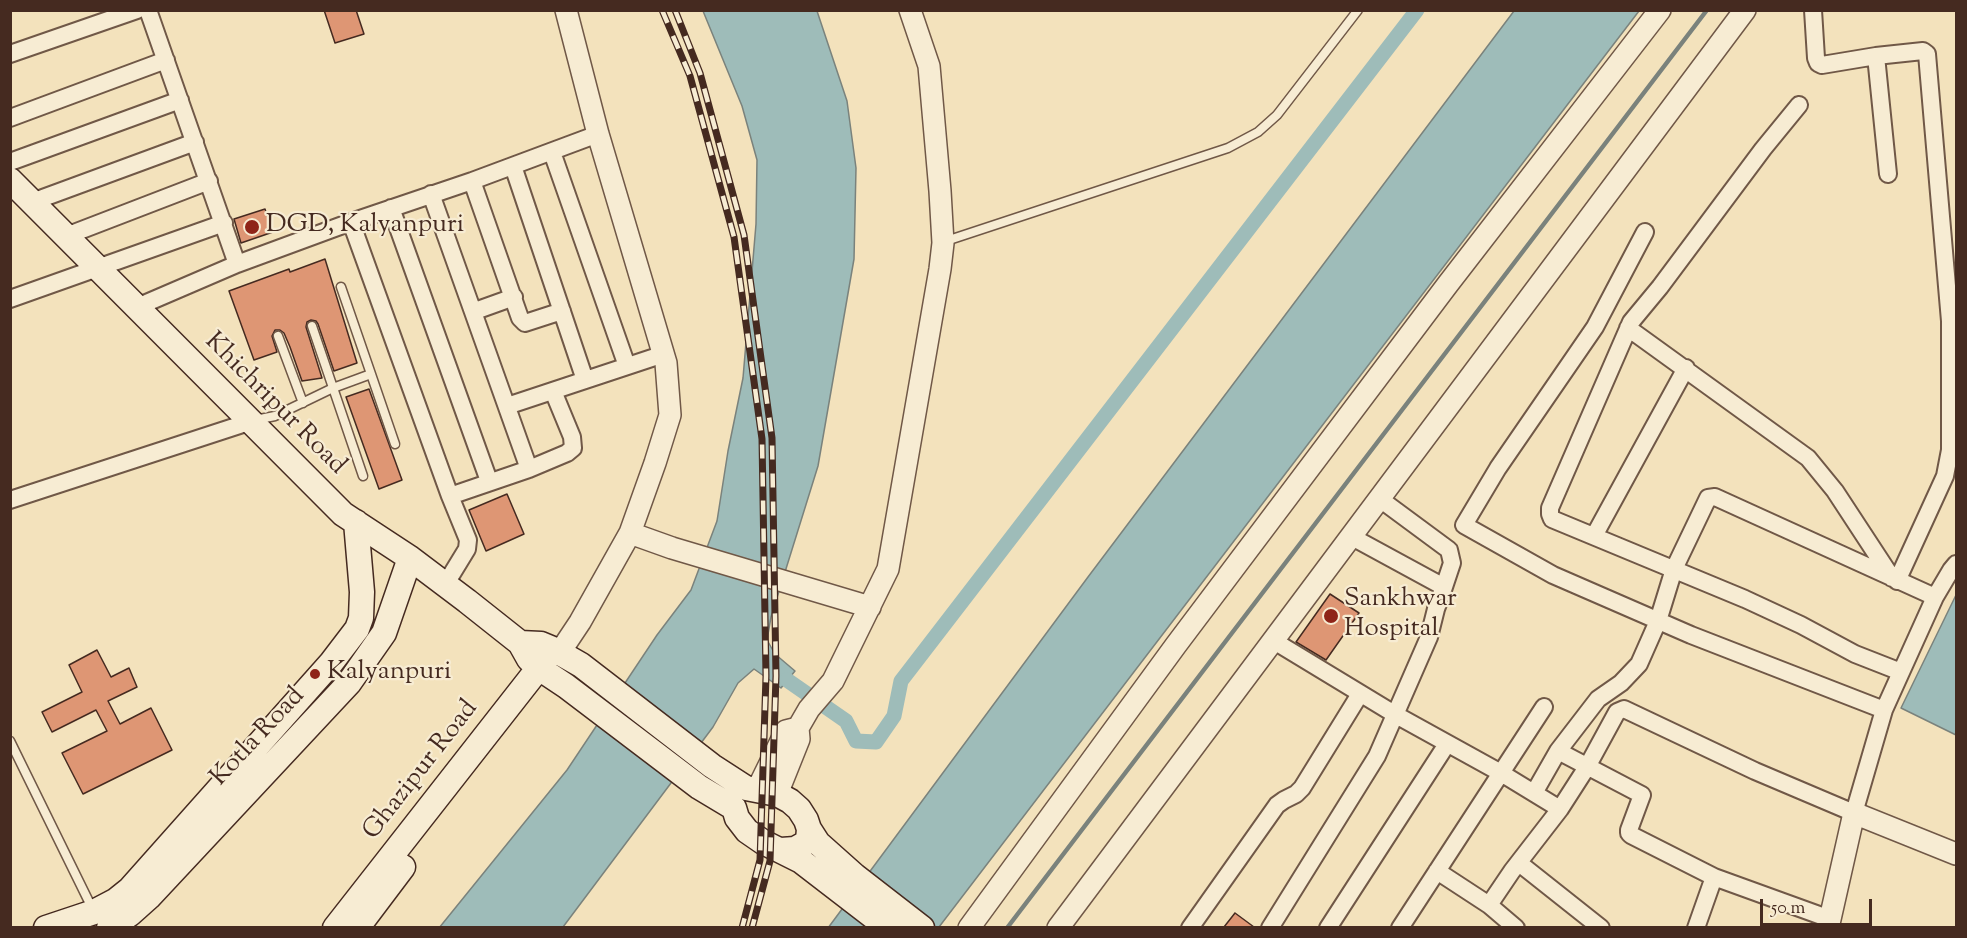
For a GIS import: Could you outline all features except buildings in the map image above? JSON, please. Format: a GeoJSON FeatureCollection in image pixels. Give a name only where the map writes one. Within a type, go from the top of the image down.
{"type":"FeatureCollection","features":[{"type":"Feature","properties":{"kind":"main road","name":"Khichripur Road"},"geometry":{"type":"LineString","coordinates":[[10,180],[342,514],[410,558],[446,585],[520,644],[529,659],[699,787],[754,795]]}},
{"type":"Feature","properties":{"kind":"main road","name":"Kotla Road"},"geometry":{"type":"LineString","coordinates":[[101,920],[114,901],[130,889],[331,663],[357,629],[361,618],[362,592],[356,522]]}},
{"type":"Feature","properties":{"kind":"main road","name":"Kotla Road"},"geometry":{"type":"LineString","coordinates":[[58,926],[130,914],[149,897],[345,688],[384,633],[410,558]]}},
{"type":"Feature","properties":{"kind":"main road"},"geometry":{"type":"LineString","coordinates":[[361,618],[384,633]]}},
{"type":"Feature","properties":{"kind":"main road"},"geometry":{"type":"LineString","coordinates":[[520,644],[541,644],[565,656],[754,795],[790,801],[799,809],[818,843],[888,927]]}},
{"type":"Feature","properties":{"kind":"main road","name":"Ghazipur Road"},"geometry":{"type":"LineString","coordinates":[[357,927],[502,738],[552,677],[565,656]]}},
{"type":"Feature","properties":{"kind":"main road","name":"Ghazipur Road"},"geometry":{"type":"LineString","coordinates":[[335,927],[552,677]]}},
{"type":"Feature","properties":{"kind":"main road"},"geometry":{"type":"LineString","coordinates":[[754,795],[737,818],[747,831],[801,861],[850,884],[922,927]]}},
{"type":"Feature","properties":{"kind":"main road"},"geometry":{"type":"LineString","coordinates":[[781,850],[795,849],[804,844],[808,840],[809,829]]}},
{"type":"Feature","properties":{"kind":"street"},"geometry":{"type":"LineString","coordinates":[[10,54],[100,16],[137,10]]}},
{"type":"Feature","properties":{"kind":"street"},"geometry":{"type":"LineString","coordinates":[[148,10],[237,264]]}},
{"type":"Feature","properties":{"kind":"street"},"geometry":{"type":"LineString","coordinates":[[565,656],[580,622],[630,533],[670,415],[664,354],[598,134],[566,10]]}},
{"type":"Feature","properties":{"kind":"street"},"geometry":{"type":"LineString","coordinates":[[754,795],[786,731],[798,728],[809,709],[833,681],[888,569],[943,243],[929,66],[910,10]]}},
{"type":"Feature","properties":{"kind":"street"},"geometry":{"type":"LineString","coordinates":[[969,927],[1176,645],[1455,274],[1660,10]]}},
{"type":"Feature","properties":{"kind":"street"},"geometry":{"type":"LineString","coordinates":[[1058,927],[1745,10]]}},
{"type":"Feature","properties":{"kind":"street"},"geometry":{"type":"LineString","coordinates":[[1813,11],[1818,63],[1923,51],[1927,54],[1950,321],[1950,450],[1945,477],[1895,580]]}},
{"type":"Feature","properties":{"kind":"street"},"geometry":{"type":"LineString","coordinates":[[1876,56],[1888,174]]}},
{"type":"Feature","properties":{"kind":"street"},"geometry":{"type":"LineString","coordinates":[[10,118],[166,60]]}},
{"type":"Feature","properties":{"kind":"street"},"geometry":{"type":"LineString","coordinates":[[10,162],[180,100]]}},
{"type":"Feature","properties":{"kind":"street"},"geometry":{"type":"LineString","coordinates":[[1799,105],[1628,328],[1550,508],[1550,514],[1552,519],[1802,625],[1855,654],[1901,672]]}},
{"type":"Feature","properties":{"kind":"street"},"geometry":{"type":"LineString","coordinates":[[137,307],[237,264],[391,208],[472,182],[598,134]]}},
{"type":"Feature","properties":{"kind":"street"},"geometry":{"type":"LineString","coordinates":[[32,202],[195,142]]}},
{"type":"Feature","properties":{"kind":"street"},"geometry":{"type":"LineString","coordinates":[[552,152],[627,366]]}},
{"type":"Feature","properties":{"kind":"street"},"geometry":{"type":"LineString","coordinates":[[513,166],[585,380]]}},
{"type":"Feature","properties":{"kind":"street"},"geometry":{"type":"LineString","coordinates":[[66,236],[209,181]]}},
{"type":"Feature","properties":{"kind":"street"},"geometry":{"type":"LineString","coordinates":[[472,182],[520,318],[525,323],[562,311]]}},
{"type":"Feature","properties":{"kind":"street"},"geometry":{"type":"LineString","coordinates":[[432,194],[529,469]]}},
{"type":"Feature","properties":{"kind":"street"},"geometry":{"type":"LineString","coordinates":[[391,208],[489,481]]}},
{"type":"Feature","properties":{"kind":"street"},"geometry":{"type":"LineString","coordinates":[[351,222],[468,540],[467,549],[446,585]]}},
{"type":"Feature","properties":{"kind":"street"},"geometry":{"type":"LineString","coordinates":[[10,299],[224,223]]}},
{"type":"Feature","properties":{"kind":"street"},"geometry":{"type":"LineString","coordinates":[[1449,550],[1498,468],[1595,327],[1645,232]]}},
{"type":"Feature","properties":{"kind":"street"},"geometry":{"type":"LineString","coordinates":[[475,311],[514,297]]}},
{"type":"Feature","properties":{"kind":"street"},"geometry":{"type":"LineString","coordinates":[[1628,328],[1808,458],[1829,482],[1895,580]]}},
{"type":"Feature","properties":{"kind":"street"},"geometry":{"type":"LineString","coordinates":[[507,406],[664,354]]}},
{"type":"Feature","properties":{"kind":"street"},"geometry":{"type":"LineString","coordinates":[[1594,536],[1686,368]]}},
{"type":"Feature","properties":{"kind":"street"},"geometry":{"type":"LineString","coordinates":[[450,496],[529,469],[567,453],[573,447],[572,437],[553,391]]}},
{"type":"Feature","properties":{"kind":"street"},"geometry":{"type":"LineString","coordinates":[[10,500],[249,422]]}},
{"type":"Feature","properties":{"kind":"street"},"geometry":{"type":"LineString","coordinates":[[1534,793],[1558,751],[1598,699],[1621,683],[1640,664],[1658,621],[1674,569],[1708,498],[1715,497],[1935,597]]}},
{"type":"Feature","properties":{"kind":"street"},"geometry":{"type":"LineString","coordinates":[[1270,927],[1377,756],[1429,637],[1452,563],[1449,550],[1380,499]]}},
{"type":"Feature","properties":{"kind":"street"},"geometry":{"type":"LineString","coordinates":[[1464,525],[1553,575],[1658,621],[1884,710]]}},
{"type":"Feature","properties":{"kind":"street"},"geometry":{"type":"LineString","coordinates":[[630,533],[672,548],[870,607]]}},
{"type":"Feature","properties":{"kind":"street"},"geometry":{"type":"LineString","coordinates":[[1352,537],[1444,587]]}},
{"type":"Feature","properties":{"kind":"street"},"geometry":{"type":"LineString","coordinates":[[1558,751],[1642,795],[1629,833],[1714,877],[1829,923],[1854,813],[1884,710],[1935,597],[1956,564]]}},
{"type":"Feature","properties":{"kind":"street"},"geometry":{"type":"LineString","coordinates":[[1274,641],[1396,715],[1501,773],[1560,809]]}},
{"type":"Feature","properties":{"kind":"street"},"geometry":{"type":"LineString","coordinates":[[1190,927],[1277,805],[1302,788],[1360,693]]}},
{"type":"Feature","properties":{"kind":"street"},"geometry":{"type":"LineString","coordinates":[[1400,927],[1544,707]]}},
{"type":"Feature","properties":{"kind":"street"},"geometry":{"type":"LineString","coordinates":[[1489,905],[1560,809],[1587,767],[1617,712],[1623,709],[1755,771],[1956,854]]}},
{"type":"Feature","properties":{"kind":"street"},"geometry":{"type":"LineString","coordinates":[[1328,927],[1447,744]]}},
{"type":"Feature","properties":{"kind":"street"},"geometry":{"type":"LineString","coordinates":[[1519,863],[1601,927]]}},
{"type":"Feature","properties":{"kind":"street"},"geometry":{"type":"LineString","coordinates":[[1437,871],[1489,905],[1516,927]]}},
{"type":"Feature","properties":{"kind":"street"},"geometry":{"type":"LineString","coordinates":[[1695,927],[1714,877]]}},
{"type":"Feature","properties":{"kind":"lane"},"geometry":{"type":"LineString","coordinates":[[943,243],[1228,147],[1258,132],[1295,94],[1358,10]]}},
{"type":"Feature","properties":{"kind":"lane"},"geometry":{"type":"LineString","coordinates":[[341,287],[394,444]]}},
{"type":"Feature","properties":{"kind":"lane"},"geometry":{"type":"LineString","coordinates":[[312,326],[363,476]]}},
{"type":"Feature","properties":{"kind":"lane"},"geometry":{"type":"LineString","coordinates":[[278,336],[303,403]]}},
{"type":"Feature","properties":{"kind":"lane"},"geometry":{"type":"LineString","coordinates":[[249,422],[275,416],[333,388],[371,374]]}},
{"type":"Feature","properties":{"kind":"lane"},"geometry":{"type":"LineString","coordinates":[[10,741],[101,920]]}},
{"type":"Feature","properties":{"kind":"water"},"geometry":{"type":"Polygon","coordinates":[[[703,11],[817,11],[847,101],[856,168],[854,259],[818,466],[771,617],[767,640],[775,654],[795,671],[781,688],[754,669],[738,683],[713,727],[563,927],[439,928],[567,770],[657,635],[691,590],[717,521],[743,378],[756,224],[757,160],[742,106],[703,11]]]}},
{"type":"Feature","properties":{"kind":"water"},"geometry":{"type":"Polygon","coordinates":[[[1514,11],[1639,11],[939,927],[828,928],[1088,577],[1514,11]]]}},
{"type":"Feature","properties":{"kind":"water"},"geometry":{"type":"Polygon","coordinates":[[[1956,595],[1956,735],[1901,708],[1956,595]]]}},
{"type":"Feature","properties":{"kind":"waterway"},"geometry":{"type":"LineString","coordinates":[[787,680],[846,721],[856,741],[876,742],[894,716],[901,681],[1417,10]]}},
{"type":"Feature","properties":{"kind":"waterway"},"geometry":{"type":"LineString","coordinates":[[1007,928],[1707,10]]}},
{"type":"Feature","properties":{"kind":"railway"},"geometry":{"type":"LineString","coordinates":[[662,10],[690,76],[734,237],[762,439],[766,676],[760,860],[742,928]]}},
{"type":"Feature","properties":{"kind":"railway"},"geometry":{"type":"LineString","coordinates":[[675,10],[700,73],[744,235],[772,438],[776,676],[770,861],[752,928]]}},
{"type":"Feature","properties":{"kind":"place","name":"DGD, Kalyanpuri"},"geometry":{"type":"Point","coordinates":[252,227]}},
{"type":"Feature","properties":{"kind":"place","name":"Sankhwar Hospital"},"geometry":{"type":"Point","coordinates":[1331,616]}},
{"type":"Feature","properties":{"kind":"place","name":"Kalyanpuri"},"geometry":{"type":"Point","coordinates":[315,674]}}]}
